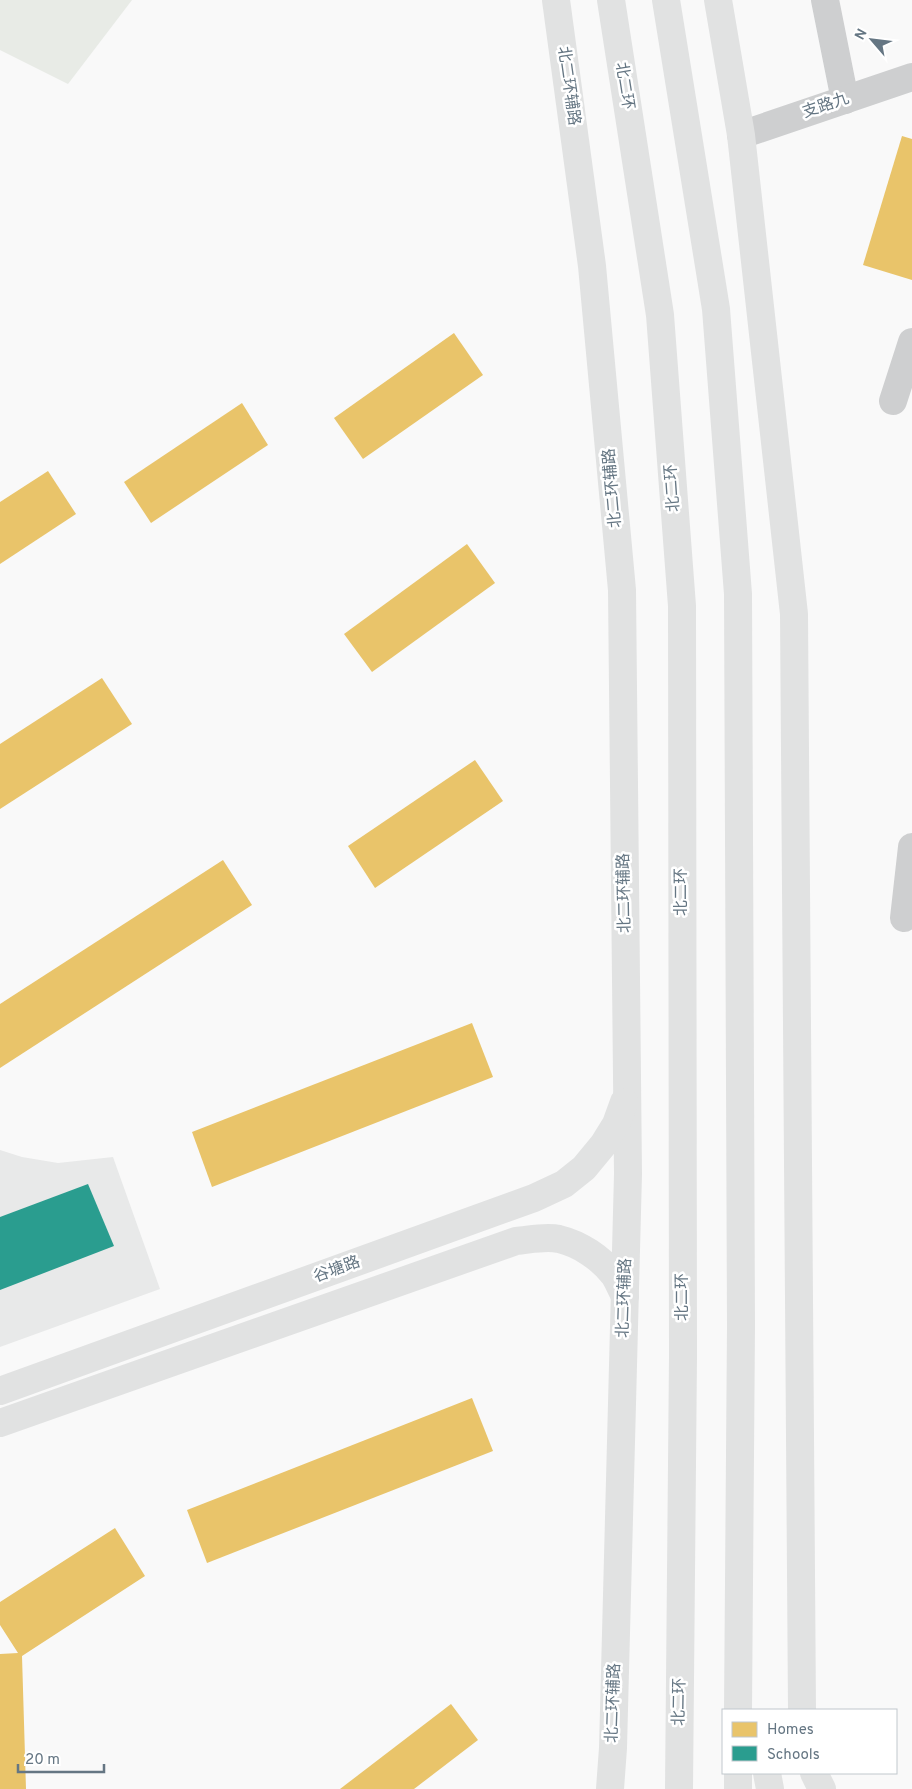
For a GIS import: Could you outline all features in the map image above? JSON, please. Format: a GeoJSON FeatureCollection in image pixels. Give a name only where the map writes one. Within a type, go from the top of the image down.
{"type":"FeatureCollection","features":[{"type":"Feature","properties":{"kind":"main road","name":"北二环辅路"},"geometry":{"type":"LineString","coordinates":[[556,0],[592,266],[622,590],[628,1174],[613,1748],[610,1789]]}},
{"type":"Feature","properties":{"kind":"main road","name":"北二环"},"geometry":{"type":"LineString","coordinates":[[611,0],[660,315],[682,606],[683,1366],[679,1789]]}},
{"type":"Feature","properties":{"kind":"main road"},"geometry":{"type":"LineString","coordinates":[[666,0],[716,309],[738,594],[741,1306],[738,1709]]}},
{"type":"Feature","properties":{"kind":"main road"},"geometry":{"type":"LineString","coordinates":[[718,0],[741,135],[794,614],[802,1709]]}},
{"type":"Feature","properties":{"kind":"main road","name":"谷塘路"},"geometry":{"type":"LineString","coordinates":[[0,1391],[505,1209],[564,1184],[584,1168],[602,1145],[616,1124],[627,1091]]}},
{"type":"Feature","properties":{"kind":"main road","name":"谷塘路"},"geometry":{"type":"LineString","coordinates":[[0,1423],[516,1242],[536,1239],[558,1239],[583,1249],[601,1260],[615,1276],[625,1296]]}},
{"type":"Feature","properties":{"kind":"main road"},"geometry":{"type":"LineString","coordinates":[[739,1614],[756,1709]]}},
{"type":"Feature","properties":{"kind":"main road"},"geometry":{"type":"LineString","coordinates":[[596,1789],[613,1748]]}},
{"type":"Feature","properties":{"kind":"main road"},"geometry":{"type":"LineString","coordinates":[[738,1774],[738,1789]]}},
{"type":"Feature","properties":{"kind":"main road"},"geometry":{"type":"LineString","coordinates":[[767,1774],[770,1789]]}},
{"type":"Feature","properties":{"kind":"main road"},"geometry":{"type":"LineString","coordinates":[[802,1774],[802,1789]]}},
{"type":"Feature","properties":{"kind":"main road"},"geometry":{"type":"LineString","coordinates":[[814,1774],[822,1789]]}},
{"type":"Feature","properties":{"kind":"street"},"geometry":{"type":"LineString","coordinates":[[825,0],[845,100]]}},
{"type":"Feature","properties":{"kind":"street","name":"支路九"},"geometry":{"type":"LineString","coordinates":[[741,135],[912,77]]}},
{"type":"Feature","properties":{"kind":"street"},"geometry":{"type":"LineString","coordinates":[[894,401],[912,342]]}},
{"type":"Feature","properties":{"kind":"street"},"geometry":{"type":"LineString","coordinates":[[904,918],[912,847]]}},
{"type":"Feature","properties":{"kind":"shaded area"},"geometry":{"type":"Polygon","coordinates":[[[0,0],[132,0],[68,84],[0,50],[0,0]]]}},
{"type":"Feature","properties":{"kind":"shaded area"},"geometry":{"type":"Polygon","coordinates":[[[0,1150],[22,1157],[58,1163],[113,1157],[160,1289],[0,1347],[0,1150]]]}},
{"type":"Feature","properties":{"kind":"building: Homes"},"geometry":{"type":"Polygon","coordinates":[[[902,136],[912,139],[912,280],[863,265],[902,136]]]}},
{"type":"Feature","properties":{"kind":"building: Homes"},"geometry":{"type":"Polygon","coordinates":[[[454,333],[483,375],[363,459],[334,418],[454,333]]]}},
{"type":"Feature","properties":{"kind":"building: Homes"},"geometry":{"type":"Polygon","coordinates":[[[242,403],[268,445],[151,523],[124,482],[242,403]]]}},
{"type":"Feature","properties":{"kind":"building: Homes"},"geometry":{"type":"Polygon","coordinates":[[[48,471],[76,514],[0,564],[0,502],[48,471]]]}},
{"type":"Feature","properties":{"kind":"building: Homes"},"geometry":{"type":"Polygon","coordinates":[[[467,544],[495,583],[372,672],[344,634],[467,544]]]}},
{"type":"Feature","properties":{"kind":"building: Homes"},"geometry":{"type":"Polygon","coordinates":[[[102,678],[132,724],[0,809],[0,744],[102,678]]]}},
{"type":"Feature","properties":{"kind":"building: Homes"},"geometry":{"type":"Polygon","coordinates":[[[475,760],[503,801],[375,888],[348,846],[475,760]]]}},
{"type":"Feature","properties":{"kind":"building: Homes"},"geometry":{"type":"Polygon","coordinates":[[[223,860],[252,905],[0,1068],[0,1004],[223,860]]]}},
{"type":"Feature","properties":{"kind":"building: Homes"},"geometry":{"type":"Polygon","coordinates":[[[472,1023],[493,1077],[212,1187],[192,1132],[472,1023]]]}},
{"type":"Feature","properties":{"kind":"building: Homes"},"geometry":{"type":"Polygon","coordinates":[[[472,1398],[493,1451],[207,1563],[187,1510],[472,1398]]]}},
{"type":"Feature","properties":{"kind":"building: Homes"},"geometry":{"type":"Polygon","coordinates":[[[115,1528],[145,1576],[22,1656],[26,1789],[0,1789],[0,1654],[18,1653],[0,1625],[0,1602],[115,1528]]]}},
{"type":"Feature","properties":{"kind":"building: Homes"},"geometry":{"type":"Polygon","coordinates":[[[451,1704],[478,1740],[414,1789],[340,1789],[451,1704]]]}},
{"type":"Feature","properties":{"kind":"building: Schools"},"geometry":{"type":"Polygon","coordinates":[[[88,1184],[114,1246],[0,1290],[0,1217],[88,1184]]]}}]}
